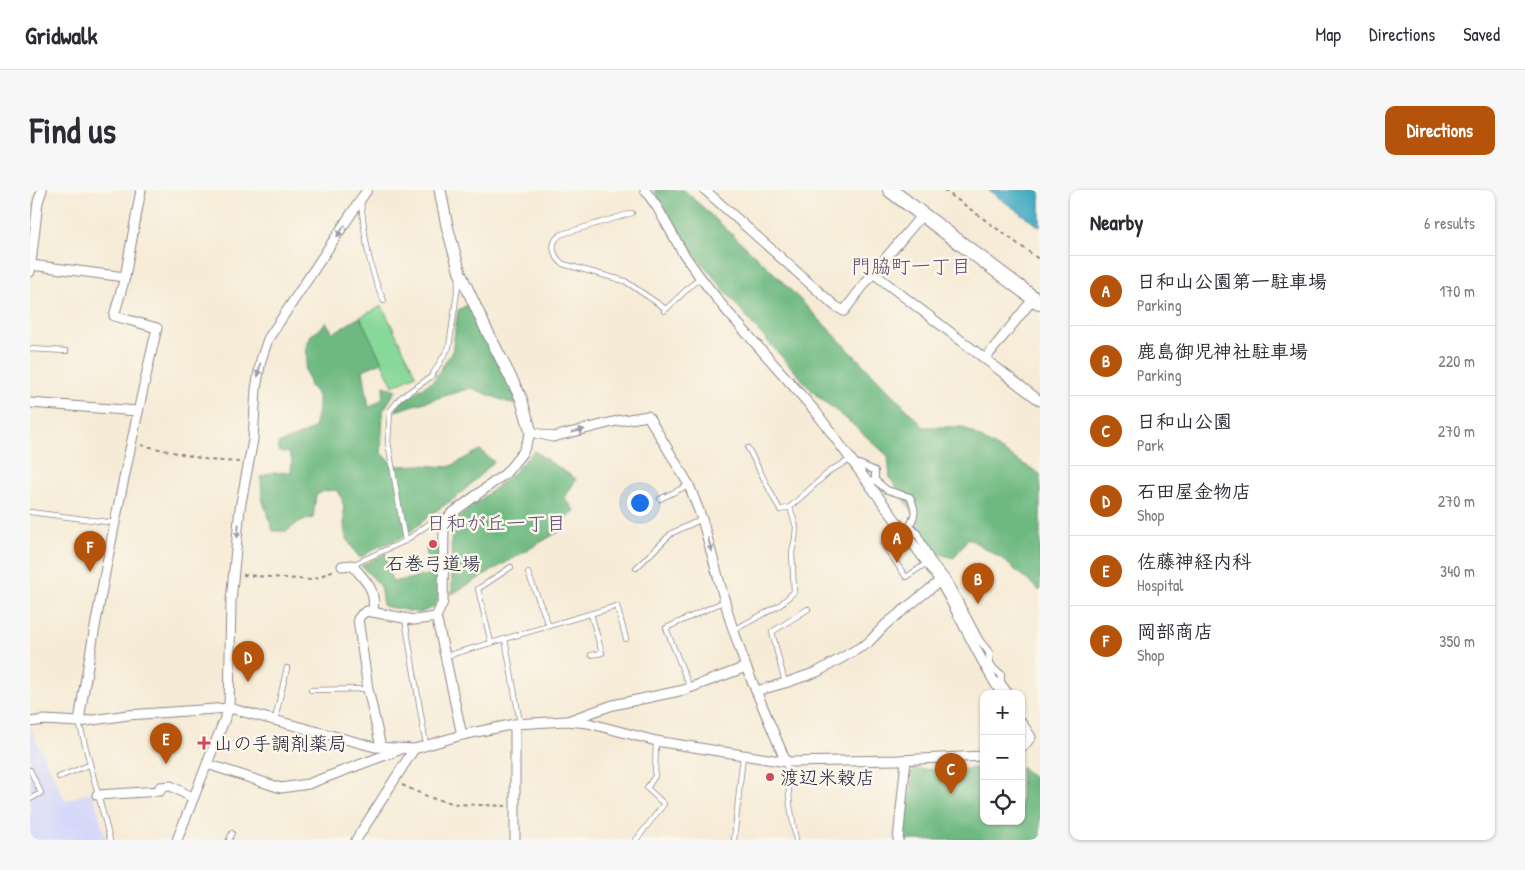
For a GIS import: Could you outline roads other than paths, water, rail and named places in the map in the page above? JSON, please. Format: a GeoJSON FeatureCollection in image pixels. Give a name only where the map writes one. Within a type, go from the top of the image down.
{"type":"FeatureCollection","features":[{"type":"Feature","properties":{"kind":"main road"},"geometry":{"type":"LineString","coordinates":[[890,190],[1037,301]]}},
{"type":"Feature","properties":{"kind":"street"},"geometry":{"type":"LineString","coordinates":[[42,190],[38,202],[30,268],[125,277]]}},
{"type":"Feature","properties":{"kind":"street"},"geometry":{"type":"LineString","coordinates":[[79,722],[85,677],[115,523],[157,328],[114,316],[125,277],[141,190]]}},
{"type":"Feature","properties":{"kind":"street"},"geometry":{"type":"LineString","coordinates":[[176,840],[229,708],[231,602],[240,508],[253,440],[256,389],[261,360],[268,339],[367,190]]}},
{"type":"Feature","properties":{"kind":"street"},"geometry":{"type":"LineString","coordinates":[[440,190],[447,226],[460,273],[521,398],[531,432],[524,452],[506,473],[451,514],[444,522],[443,602],[436,617],[462,735]]}},
{"type":"Feature","properties":{"kind":"street"},"geometry":{"type":"LineString","coordinates":[[645,190],[683,253],[700,277],[726,310],[816,412],[906,528],[927,563],[944,581],[987,670],[1000,690]]}},
{"type":"Feature","properties":{"kind":"street"},"geometry":{"type":"LineString","coordinates":[[704,190],[821,294],[844,311],[922,215]]}},
{"type":"Feature","properties":{"kind":"street"},"geometry":{"type":"LineString","coordinates":[[873,273],[1040,401]]}},
{"type":"Feature","properties":{"kind":"street"},"geometry":{"type":"LineString","coordinates":[[985,359],[1037,301]]}},
{"type":"Feature","properties":{"kind":"street"},"geometry":{"type":"LineString","coordinates":[[30,403],[138,411]]}},
{"type":"Feature","properties":{"kind":"street"},"geometry":{"type":"LineString","coordinates":[[531,432],[553,437],[617,421],[648,416],[689,485],[702,519],[746,667],[786,762]]}},
{"type":"Feature","properties":{"kind":"street"},"geometry":{"type":"LineString","coordinates":[[854,462],[875,471],[871,481]]}},
{"type":"Feature","properties":{"kind":"street"},"geometry":{"type":"LineString","coordinates":[[871,481],[887,490],[910,497],[916,508],[914,517],[906,528]]}},
{"type":"Feature","properties":{"kind":"street"},"geometry":{"type":"LineString","coordinates":[[906,528],[917,533],[931,560],[974,628],[980,641],[989,652],[989,661],[992,668],[1001,674],[1001,682],[1007,690]]}},
{"type":"Feature","properties":{"kind":"street"},"geometry":{"type":"LineString","coordinates":[[342,566],[352,565],[368,584],[375,597],[373,612]]}},
{"type":"Feature","properties":{"kind":"street"},"geometry":{"type":"LineString","coordinates":[[756,691],[817,672],[868,643],[886,624],[944,581]]}},
{"type":"Feature","properties":{"kind":"street"},"geometry":{"type":"LineString","coordinates":[[381,747],[368,688],[358,619],[367,611],[414,620],[436,617]]}},
{"type":"Feature","properties":{"kind":"street"},"geometry":{"type":"LineString","coordinates":[[567,721],[613,705],[690,688],[746,667]]}},
{"type":"Feature","properties":{"kind":"street"},"geometry":{"type":"LineString","coordinates":[[30,722],[44,720],[79,722],[128,715],[229,708],[381,747],[414,749],[462,735],[517,724],[567,721],[588,723],[656,741],[786,762],[906,760],[980,756]]}},
{"type":"Feature","properties":{"kind":"street"},"geometry":{"type":"LineString","coordinates":[[515,840],[517,724]]}},
{"type":"Feature","properties":{"kind":"street"},"geometry":{"type":"LineString","coordinates":[[1025,728],[1031,737],[1025,744]]}},
{"type":"Feature","properties":{"kind":"street"},"geometry":{"type":"LineString","coordinates":[[207,764],[281,788],[308,784],[404,748]]}},
{"type":"Feature","properties":{"kind":"street"},"geometry":{"type":"LineString","coordinates":[[356,840],[414,749]]}},
{"type":"Feature","properties":{"kind":"street"},"geometry":{"type":"LineString","coordinates":[[898,840],[906,760]]}},
{"type":"Feature","properties":{"kind":"street"},"geometry":{"type":"LineString","coordinates":[[97,795],[160,791],[160,787],[171,786],[193,798]]}},
{"type":"Feature","properties":{"kind":"lane"},"geometry":{"type":"LineString","coordinates":[[361,200],[366,248],[375,282],[384,301]]}},
{"type":"Feature","properties":{"kind":"lane"},"geometry":{"type":"LineString","coordinates":[[632,213],[562,234],[558,236],[553,252],[557,259],[564,264],[625,282],[665,310],[700,277]]}},
{"type":"Feature","properties":{"kind":"lane"},"geometry":{"type":"LineString","coordinates":[[404,541],[388,442],[390,412],[400,398],[431,377],[449,347],[460,273]]}},
{"type":"Feature","properties":{"kind":"lane"},"geometry":{"type":"LineString","coordinates":[[30,349],[66,351]]}},
{"type":"Feature","properties":{"kind":"lane"},"geometry":{"type":"LineString","coordinates":[[748,448],[780,510],[790,507],[831,470],[854,462]]}},
{"type":"Feature","properties":{"kind":"lane"},"geometry":{"type":"LineString","coordinates":[[660,499],[689,485]]}},
{"type":"Feature","properties":{"kind":"lane"},"geometry":{"type":"LineString","coordinates":[[734,630],[780,605],[794,592],[792,552],[796,527],[790,507]]}},
{"type":"Feature","properties":{"kind":"lane"},"geometry":{"type":"LineString","coordinates":[[30,512],[115,523]]}},
{"type":"Feature","properties":{"kind":"lane"},"geometry":{"type":"LineString","coordinates":[[352,565],[404,541],[440,516],[447,519]]}},
{"type":"Feature","properties":{"kind":"lane"},"geometry":{"type":"LineString","coordinates":[[636,568],[672,533],[702,519]]}},
{"type":"Feature","properties":{"kind":"lane"},"geometry":{"type":"LineString","coordinates":[[906,528],[883,544],[906,577],[927,563]]}},
{"type":"Feature","properties":{"kind":"lane"},"geometry":{"type":"LineString","coordinates":[[491,643],[478,589],[511,567]]}},
{"type":"Feature","properties":{"kind":"lane"},"geometry":{"type":"LineString","coordinates":[[528,573],[549,626]]}},
{"type":"Feature","properties":{"kind":"lane"},"geometry":{"type":"LineString","coordinates":[[690,688],[666,628],[725,601]]}},
{"type":"Feature","properties":{"kind":"lane"},"geometry":{"type":"LineString","coordinates":[[446,656],[617,606],[626,639]]}},
{"type":"Feature","properties":{"kind":"lane"},"geometry":{"type":"LineString","coordinates":[[785,683],[772,632],[808,609]]}},
{"type":"Feature","properties":{"kind":"lane"},"geometry":{"type":"LineString","coordinates":[[591,614],[602,653],[591,655]]}},
{"type":"Feature","properties":{"kind":"lane"},"geometry":{"type":"LineString","coordinates":[[405,619],[426,745]]}},
{"type":"Feature","properties":{"kind":"lane"},"geometry":{"type":"LineString","coordinates":[[505,639],[517,724]]}},
{"type":"Feature","properties":{"kind":"lane"},"geometry":{"type":"LineString","coordinates":[[275,720],[287,668]]}},
{"type":"Feature","properties":{"kind":"lane"},"geometry":{"type":"LineString","coordinates":[[311,690],[368,688]]}},
{"type":"Feature","properties":{"kind":"lane"},"geometry":{"type":"LineString","coordinates":[[79,722],[110,840]]}},
{"type":"Feature","properties":{"kind":"lane"},"geometry":{"type":"LineString","coordinates":[[636,840],[664,804],[647,788],[655,776],[656,741]]}},
{"type":"Feature","properties":{"kind":"lane"},"geometry":{"type":"LineString","coordinates":[[734,840],[743,755]]}},
{"type":"Feature","properties":{"kind":"lane"},"geometry":{"type":"LineString","coordinates":[[786,762],[790,805],[796,840]]}},
{"type":"Feature","properties":{"kind":"lane"},"geometry":{"type":"LineString","coordinates":[[59,777],[89,765]]}},
{"type":"Feature","properties":{"kind":"lane"},"geometry":{"type":"LineString","coordinates":[[30,770],[41,793],[30,798]]}},
{"type":"Feature","properties":{"kind":"lane"},"geometry":{"type":"LineString","coordinates":[[229,840],[232,833]]}},
{"type":"Feature","properties":{"kind":"water"},"geometry":{"type":"Polygon","coordinates":[[[988,190],[1040,190],[1040,227],[988,190]]]}},
{"type":"Feature","properties":{"kind":"place","name":"石巻弓道場"},"geometry":{"type":"Point","coordinates":[433,544]}},
{"type":"Feature","properties":{"kind":"place","name":"日和山公園第一駐車場"},"geometry":{"type":"Point","coordinates":[897,563]}},
{"type":"Feature","properties":{"kind":"place","name":"岡部商店"},"geometry":{"type":"Point","coordinates":[90,572]}},
{"type":"Feature","properties":{"kind":"place","name":"鹿島御児神社駐車場"},"geometry":{"type":"Point","coordinates":[978,604]}},
{"type":"Feature","properties":{"kind":"place","name":"石田屋金物店"},"geometry":{"type":"Point","coordinates":[248,682]}},
{"type":"Feature","properties":{"kind":"place","name":"山の手調剤薬局"},"geometry":{"type":"Point","coordinates":[204,743]}},
{"type":"Feature","properties":{"kind":"place","name":"佐藤神経内科"},"geometry":{"type":"Point","coordinates":[166,764]}},
{"type":"Feature","properties":{"kind":"place","name":"渡辺米穀店"},"geometry":{"type":"Point","coordinates":[770,777]}},
{"type":"Feature","properties":{"kind":"place","name":"日和山公園"},"geometry":{"type":"Point","coordinates":[951,794]}},
{"type":"Feature","properties":{"kind":"district","name":"門脇町一丁目"},"geometry":{"type":"Point","coordinates":[911,266]}},
{"type":"Feature","properties":{"kind":"district","name":"日和が丘一丁目"},"geometry":{"type":"Point","coordinates":[496,523]}}]}
